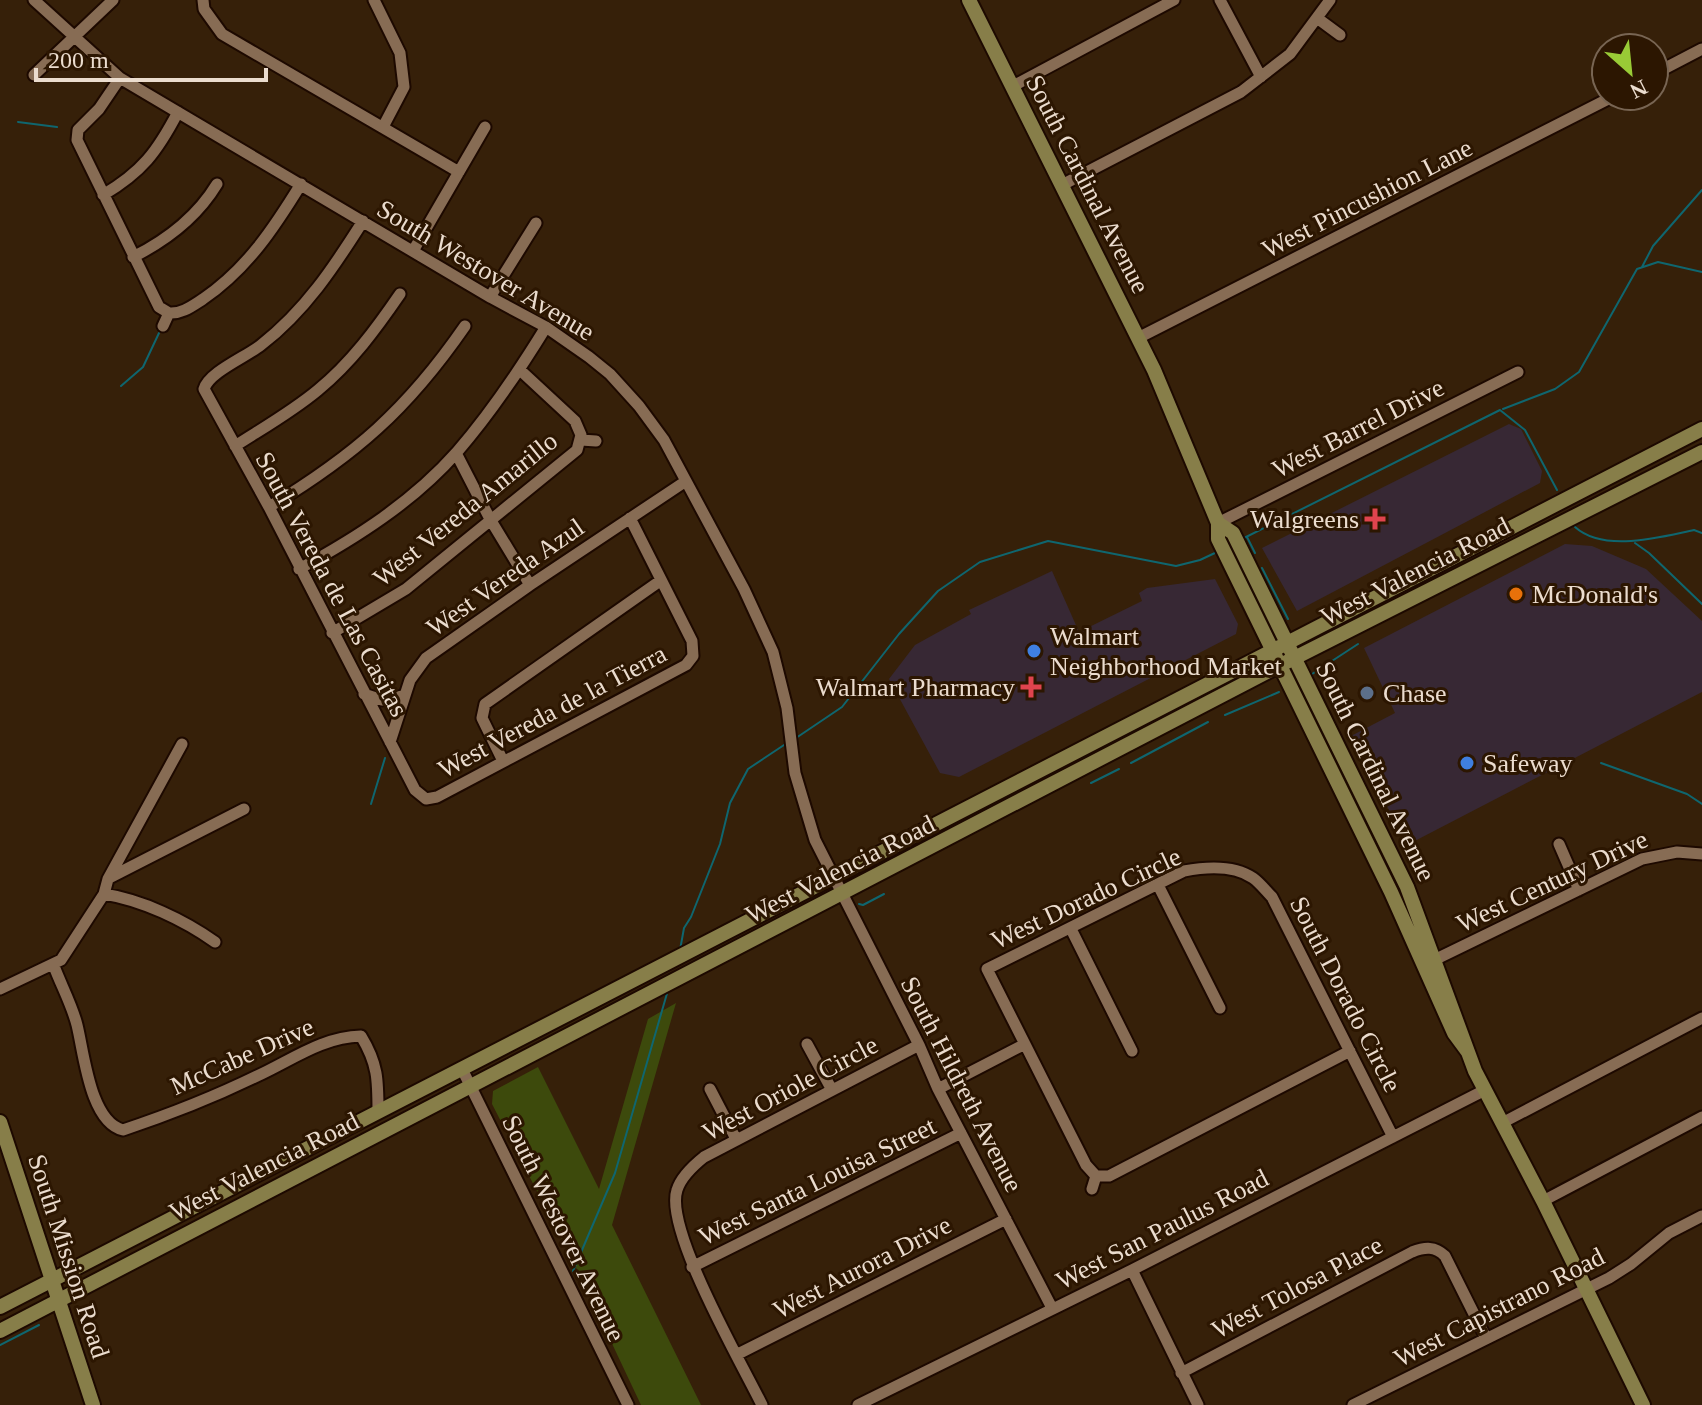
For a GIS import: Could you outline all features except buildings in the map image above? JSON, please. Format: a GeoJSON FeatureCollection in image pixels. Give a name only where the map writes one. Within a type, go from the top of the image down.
{"type":"FeatureCollection","features":[{"type":"Feature","properties":{"kind":"main road","name":"South Cardinal Avenue"},"geometry":{"type":"LineString","coordinates":[[969,0],[1167,398],[1218,523],[1219,541],[1380,868],[1430,962]]}},
{"type":"Feature","properties":{"kind":"main road","name":"West Valencia Road"},"geometry":{"type":"LineString","coordinates":[[0,1307],[1702,429]]}},
{"type":"Feature","properties":{"kind":"main road","name":"West Valencia Road"},"geometry":{"type":"LineString","coordinates":[[0,1331],[1279,666],[1702,452]]}},
{"type":"Feature","properties":{"kind":"main road"},"geometry":{"type":"LineString","coordinates":[[1537,514],[1547,531]]}},
{"type":"Feature","properties":{"kind":"main road","name":"South Cardinal Avenue"},"geometry":{"type":"LineString","coordinates":[[1218,523],[1233,533],[1389,849],[1430,962],[1485,1090],[1643,1405]]}},
{"type":"Feature","properties":{"kind":"main road"},"geometry":{"type":"LineString","coordinates":[[1059,761],[1065,779]]}},
{"type":"Feature","properties":{"kind":"main road","name":"South Mission Road"},"geometry":{"type":"LineString","coordinates":[[0,1122],[93,1405]]}},
{"type":"Feature","properties":{"kind":"street","name":"South Westover Avenue"},"geometry":{"type":"LineString","coordinates":[[34,0],[120,78],[546,327],[600,366],[639,406],[664,440],[768,638],[787,708],[794,762],[811,828],[834,878]]}},
{"type":"Feature","properties":{"kind":"street"},"geometry":{"type":"LineString","coordinates":[[34,75],[113,0]]}},
{"type":"Feature","properties":{"kind":"street"},"geometry":{"type":"LineString","coordinates":[[203,0],[204,9],[222,34],[459,172]]}},
{"type":"Feature","properties":{"kind":"street"},"geometry":{"type":"LineString","coordinates":[[374,0],[400,53],[404,87],[383,127]]}},
{"type":"Feature","properties":{"kind":"street"},"geometry":{"type":"LineString","coordinates":[[1013,86],[1174,0]]}},
{"type":"Feature","properties":{"kind":"street"},"geometry":{"type":"LineString","coordinates":[[1220,0],[1261,77]]}},
{"type":"Feature","properties":{"kind":"street"},"geometry":{"type":"LineString","coordinates":[[1062,185],[1241,92],[1290,54],[1330,0]]}},
{"type":"Feature","properties":{"kind":"street"},"geometry":{"type":"LineString","coordinates":[[1317,18],[1340,35]]}},
{"type":"Feature","properties":{"kind":"street"},"geometry":{"type":"LineString","coordinates":[[1670,66],[1702,49]]}},
{"type":"Feature","properties":{"kind":"street"},"geometry":{"type":"LineString","coordinates":[[120,78],[99,109],[73,133],[159,307],[169,313],[180,312],[203,298],[245,264],[267,237],[301,184]]}},
{"type":"Feature","properties":{"kind":"street","name":"West Pincushion Lane"},"geometry":{"type":"LineString","coordinates":[[1138,338],[1590,108]]}},
{"type":"Feature","properties":{"kind":"street"},"geometry":{"type":"LineString","coordinates":[[103,195],[126,181],[152,157],[178,112]]}},
{"type":"Feature","properties":{"kind":"street"},"geometry":{"type":"LineString","coordinates":[[413,251],[485,127]]}},
{"type":"Feature","properties":{"kind":"street"},"geometry":{"type":"LineString","coordinates":[[133,257],[181,227],[208,199],[217,184]]}},
{"type":"Feature","properties":{"kind":"street","name":"South Vereda de Las Casitas"},"geometry":{"type":"LineString","coordinates":[[363,221],[334,267],[298,312],[258,347],[211,376],[205,385],[205,393],[269,507],[332,633],[424,804]]}},
{"type":"Feature","properties":{"kind":"street"},"geometry":{"type":"LineString","coordinates":[[490,297],[536,223]]}},
{"type":"Feature","properties":{"kind":"street"},"geometry":{"type":"LineString","coordinates":[[235,446],[321,388],[373,333],[400,294]]}},
{"type":"Feature","properties":{"kind":"street"},"geometry":{"type":"LineString","coordinates":[[163,326],[169,313]]}},
{"type":"Feature","properties":{"kind":"street"},"geometry":{"type":"LineString","coordinates":[[269,507],[316,479],[379,429],[422,384],[465,326]]}},
{"type":"Feature","properties":{"kind":"street"},"geometry":{"type":"LineString","coordinates":[[299,569],[385,516],[456,453],[520,370],[546,327]]}},
{"type":"Feature","properties":{"kind":"street","name":"West Vereda Amarillo"},"geometry":{"type":"LineString","coordinates":[[332,633],[406,589],[577,450],[581,440],[575,421],[520,370]]}},
{"type":"Feature","properties":{"kind":"street","name":"West Barrel Drive"},"geometry":{"type":"LineString","coordinates":[[1218,523],[1518,372]]}},
{"type":"Feature","properties":{"kind":"street"},"geometry":{"type":"LineString","coordinates":[[581,440],[596,441]]}},
{"type":"Feature","properties":{"kind":"street"},"geometry":{"type":"LineString","coordinates":[[456,453],[490,519],[530,585]]}},
{"type":"Feature","properties":{"kind":"street","name":"West Vereda Azul"},"geometry":{"type":"LineString","coordinates":[[390,742],[403,696],[426,658],[686,481]]}},
{"type":"Feature","properties":{"kind":"street"},"geometry":{"type":"LineString","coordinates":[[503,761],[482,718],[485,704],[660,581],[630,518]]}},
{"type":"Feature","properties":{"kind":"street","name":"West Vereda de la Tierra"},"geometry":{"type":"LineString","coordinates":[[424,804],[698,658],[660,581]]}},
{"type":"Feature","properties":{"kind":"street"},"geometry":{"type":"LineString","coordinates":[[364,694],[382,700],[403,696]]}},
{"type":"Feature","properties":{"kind":"street"},"geometry":{"type":"LineString","coordinates":[[0,989],[54,966],[61,960],[104,894],[108,879],[182,744]]}},
{"type":"Feature","properties":{"kind":"street"},"geometry":{"type":"LineString","coordinates":[[108,879],[244,809]]}},
{"type":"Feature","properties":{"kind":"street"},"geometry":{"type":"LineString","coordinates":[[1559,844],[1579,890]]}},
{"type":"Feature","properties":{"kind":"street","name":"West Century Drive"},"geometry":{"type":"LineString","coordinates":[[1430,962],[1642,859],[1677,852],[1702,854]]}},
{"type":"Feature","properties":{"kind":"street","name":"West Dorado Circle"},"geometry":{"type":"LineString","coordinates":[[1023,1045],[987,969],[1184,871],[1204,867]]}},
{"type":"Feature","properties":{"kind":"street","name":"South Dorado Circle"},"geometry":{"type":"LineString","coordinates":[[1204,867],[1252,877],[1272,897],[1393,1137]]}},
{"type":"Feature","properties":{"kind":"street","name":"South Hildreth Avenue"},"geometry":{"type":"LineString","coordinates":[[834,878],[919,1045],[938,1089],[1052,1308]]}},
{"type":"Feature","properties":{"kind":"street"},"geometry":{"type":"LineString","coordinates":[[1158,885],[1220,1008]]}},
{"type":"Feature","properties":{"kind":"street"},"geometry":{"type":"LineString","coordinates":[[104,894],[126,897],[201,932],[215,942]]}},
{"type":"Feature","properties":{"kind":"street"},"geometry":{"type":"LineString","coordinates":[[1071,929],[1132,1051]]}},
{"type":"Feature","properties":{"kind":"street","name":"McCabe Drive"},"geometry":{"type":"LineString","coordinates":[[54,966],[76,1022],[85,1071],[105,1120],[112,1127],[123,1130],[216,1095],[323,1042],[343,1037],[361,1036],[372,1054],[377,1071],[378,1112]]}},
{"type":"Feature","properties":{"kind":"street"},"geometry":{"type":"LineString","coordinates":[[1502,1123],[1702,1018]]}},
{"type":"Feature","properties":{"kind":"street"},"geometry":{"type":"LineString","coordinates":[[807,1044],[832,1090]]}},
{"type":"Feature","properties":{"kind":"street","name":"West Oriole Circle"},"geometry":{"type":"LineString","coordinates":[[762,1405],[692,1267],[678,1223],[677,1191],[694,1165],[736,1139],[919,1045]]}},
{"type":"Feature","properties":{"kind":"street"},"geometry":{"type":"LineString","coordinates":[[938,1089],[1023,1045],[1086,1165],[1096,1176],[1109,1176],[1350,1051]]}},
{"type":"Feature","properties":{"kind":"street","name":"South Westover Avenue"},"geometry":{"type":"LineString","coordinates":[[462,1069],[628,1405]]}},
{"type":"Feature","properties":{"kind":"street"},"geometry":{"type":"LineString","coordinates":[[710,1089],[736,1139]]}},
{"type":"Feature","properties":{"kind":"street","name":"West San Paulus Road"},"geometry":{"type":"LineString","coordinates":[[858,1405],[1485,1090]]}},
{"type":"Feature","properties":{"kind":"street"},"geometry":{"type":"LineString","coordinates":[[1543,1201],[1702,1117]]}},
{"type":"Feature","properties":{"kind":"street","name":"West Santa Louisa Street"},"geometry":{"type":"LineString","coordinates":[[692,1267],[961,1133]]}},
{"type":"Feature","properties":{"kind":"street"},"geometry":{"type":"LineString","coordinates":[[1092,1189],[1096,1176]]}},
{"type":"Feature","properties":{"kind":"street","name":"West Capistrano Road"},"geometry":{"type":"LineString","coordinates":[[1353,1405],[1585,1291],[1631,1264],[1669,1233],[1702,1216]]}},
{"type":"Feature","properties":{"kind":"street","name":"West Aurora Drive"},"geometry":{"type":"LineString","coordinates":[[738,1354],[1006,1219]]}},
{"type":"Feature","properties":{"kind":"street","name":"West Tolosa Place"},"geometry":{"type":"LineString","coordinates":[[1181,1373],[1425,1248],[1435,1249],[1445,1256],[1486,1338]]}},
{"type":"Feature","properties":{"kind":"street"},"geometry":{"type":"LineString","coordinates":[[1132,1270],[1198,1405]]}},
{"type":"Feature","properties":{"kind":"shaded area"},"geometry":{"type":"Polygon","coordinates":[[[1509,424],[1521,429],[1542,471],[1540,483],[1297,611],[1262,548],[1509,424]]]}},
{"type":"Feature","properties":{"kind":"shaded area"},"geometry":{"type":"Polygon","coordinates":[[[1565,544],[1592,546],[1646,569],[1702,621],[1702,692],[1407,845],[1351,736],[1395,713],[1364,648],[1565,544]]]}},
{"type":"Feature","properties":{"kind":"shaded area"},"geometry":{"type":"Polygon","coordinates":[[[1052,571],[1079,632],[1142,601],[1139,593],[1147,588],[1215,579],[1238,624],[1236,634],[959,777],[940,773],[889,679],[915,645],[971,614],[969,610],[1052,571]]]}},
{"type":"Feature","properties":{"kind":"green space"},"geometry":{"type":"Polygon","coordinates":[[[676,1003],[612,1225],[701,1405],[641,1405],[573,1261],[492,1104],[493,1091],[538,1067],[599,1189],[648,1019],[676,1003]]]}},
{"type":"Feature","properties":{"kind":"waterway"},"geometry":{"type":"LineString","coordinates":[[18,122],[57,127]]}},
{"type":"Feature","properties":{"kind":"waterway"},"geometry":{"type":"LineString","coordinates":[[1642,267],[1653,246],[1702,190]]}},
{"type":"Feature","properties":{"kind":"waterway"},"geometry":{"type":"LineString","coordinates":[[1503,409],[1555,389],[1579,372],[1637,269],[1658,262],[1702,272]]}},
{"type":"Feature","properties":{"kind":"waterway"},"geometry":{"type":"LineString","coordinates":[[121,386],[143,367],[159,333]]}},
{"type":"Feature","properties":{"kind":"waterway"},"geometry":{"type":"LineString","coordinates":[[1244,538],[1500,410],[1525,430],[1557,490]]}},
{"type":"Feature","properties":{"kind":"waterway"},"geometry":{"type":"LineString","coordinates":[[1575,527],[1587,535],[1616,541],[1649,539],[1694,530],[1702,533]]}},
{"type":"Feature","properties":{"kind":"waterway"},"geometry":{"type":"LineString","coordinates":[[1247,537],[1255,553]]}},
{"type":"Feature","properties":{"kind":"waterway"},"geometry":{"type":"LineString","coordinates":[[796,738],[842,707],[899,634],[938,591],[980,562],[1048,541],[1176,566],[1217,552]]}},
{"type":"Feature","properties":{"kind":"waterway"},"geometry":{"type":"LineString","coordinates":[[1635,543],[1702,604]]}},
{"type":"Feature","properties":{"kind":"waterway"},"geometry":{"type":"LineString","coordinates":[[1262,568],[1288,619]]}},
{"type":"Feature","properties":{"kind":"waterway"},"geometry":{"type":"LineString","coordinates":[[1309,676],[1358,644]]}},
{"type":"Feature","properties":{"kind":"waterway"},"geometry":{"type":"LineString","coordinates":[[1225,715],[1279,692]]}},
{"type":"Feature","properties":{"kind":"waterway"},"geometry":{"type":"LineString","coordinates":[[1131,763],[1208,722]]}},
{"type":"Feature","properties":{"kind":"waterway"},"geometry":{"type":"LineString","coordinates":[[680,950],[684,928],[720,844],[730,803],[748,769],[787,743]]}},
{"type":"Feature","properties":{"kind":"waterway"},"geometry":{"type":"LineString","coordinates":[[371,804],[385,758]]}},
{"type":"Feature","properties":{"kind":"waterway"},"geometry":{"type":"LineString","coordinates":[[1601,763],[1687,794],[1702,804]]}},
{"type":"Feature","properties":{"kind":"waterway"},"geometry":{"type":"LineString","coordinates":[[1091,783],[1119,769]]}},
{"type":"Feature","properties":{"kind":"waterway"},"geometry":{"type":"LineString","coordinates":[[859,904],[863,905],[884,894]]}},
{"type":"Feature","properties":{"kind":"waterway"},"geometry":{"type":"LineString","coordinates":[[573,1271],[615,1173],[668,990]]}},
{"type":"Feature","properties":{"kind":"waterway"},"geometry":{"type":"LineString","coordinates":[[0,1345],[39,1325]]}},
{"type":"Feature","properties":{"kind":"place","name":"Walgreens"},"geometry":{"type":"Point","coordinates":[1375,519]}},
{"type":"Feature","properties":{"kind":"place","name":"McDonald's"},"geometry":{"type":"Point","coordinates":[1516,594]}},
{"type":"Feature","properties":{"kind":"place","name":"Walmart Neighborhood Market"},"geometry":{"type":"Point","coordinates":[1034,651]}},
{"type":"Feature","properties":{"kind":"place","name":"Walmart Pharmacy"},"geometry":{"type":"Point","coordinates":[1031,687]}},
{"type":"Feature","properties":{"kind":"place","name":"Chase"},"geometry":{"type":"Point","coordinates":[1367,693]}},
{"type":"Feature","properties":{"kind":"place","name":"Safeway"},"geometry":{"type":"Point","coordinates":[1467,763]}}]}
